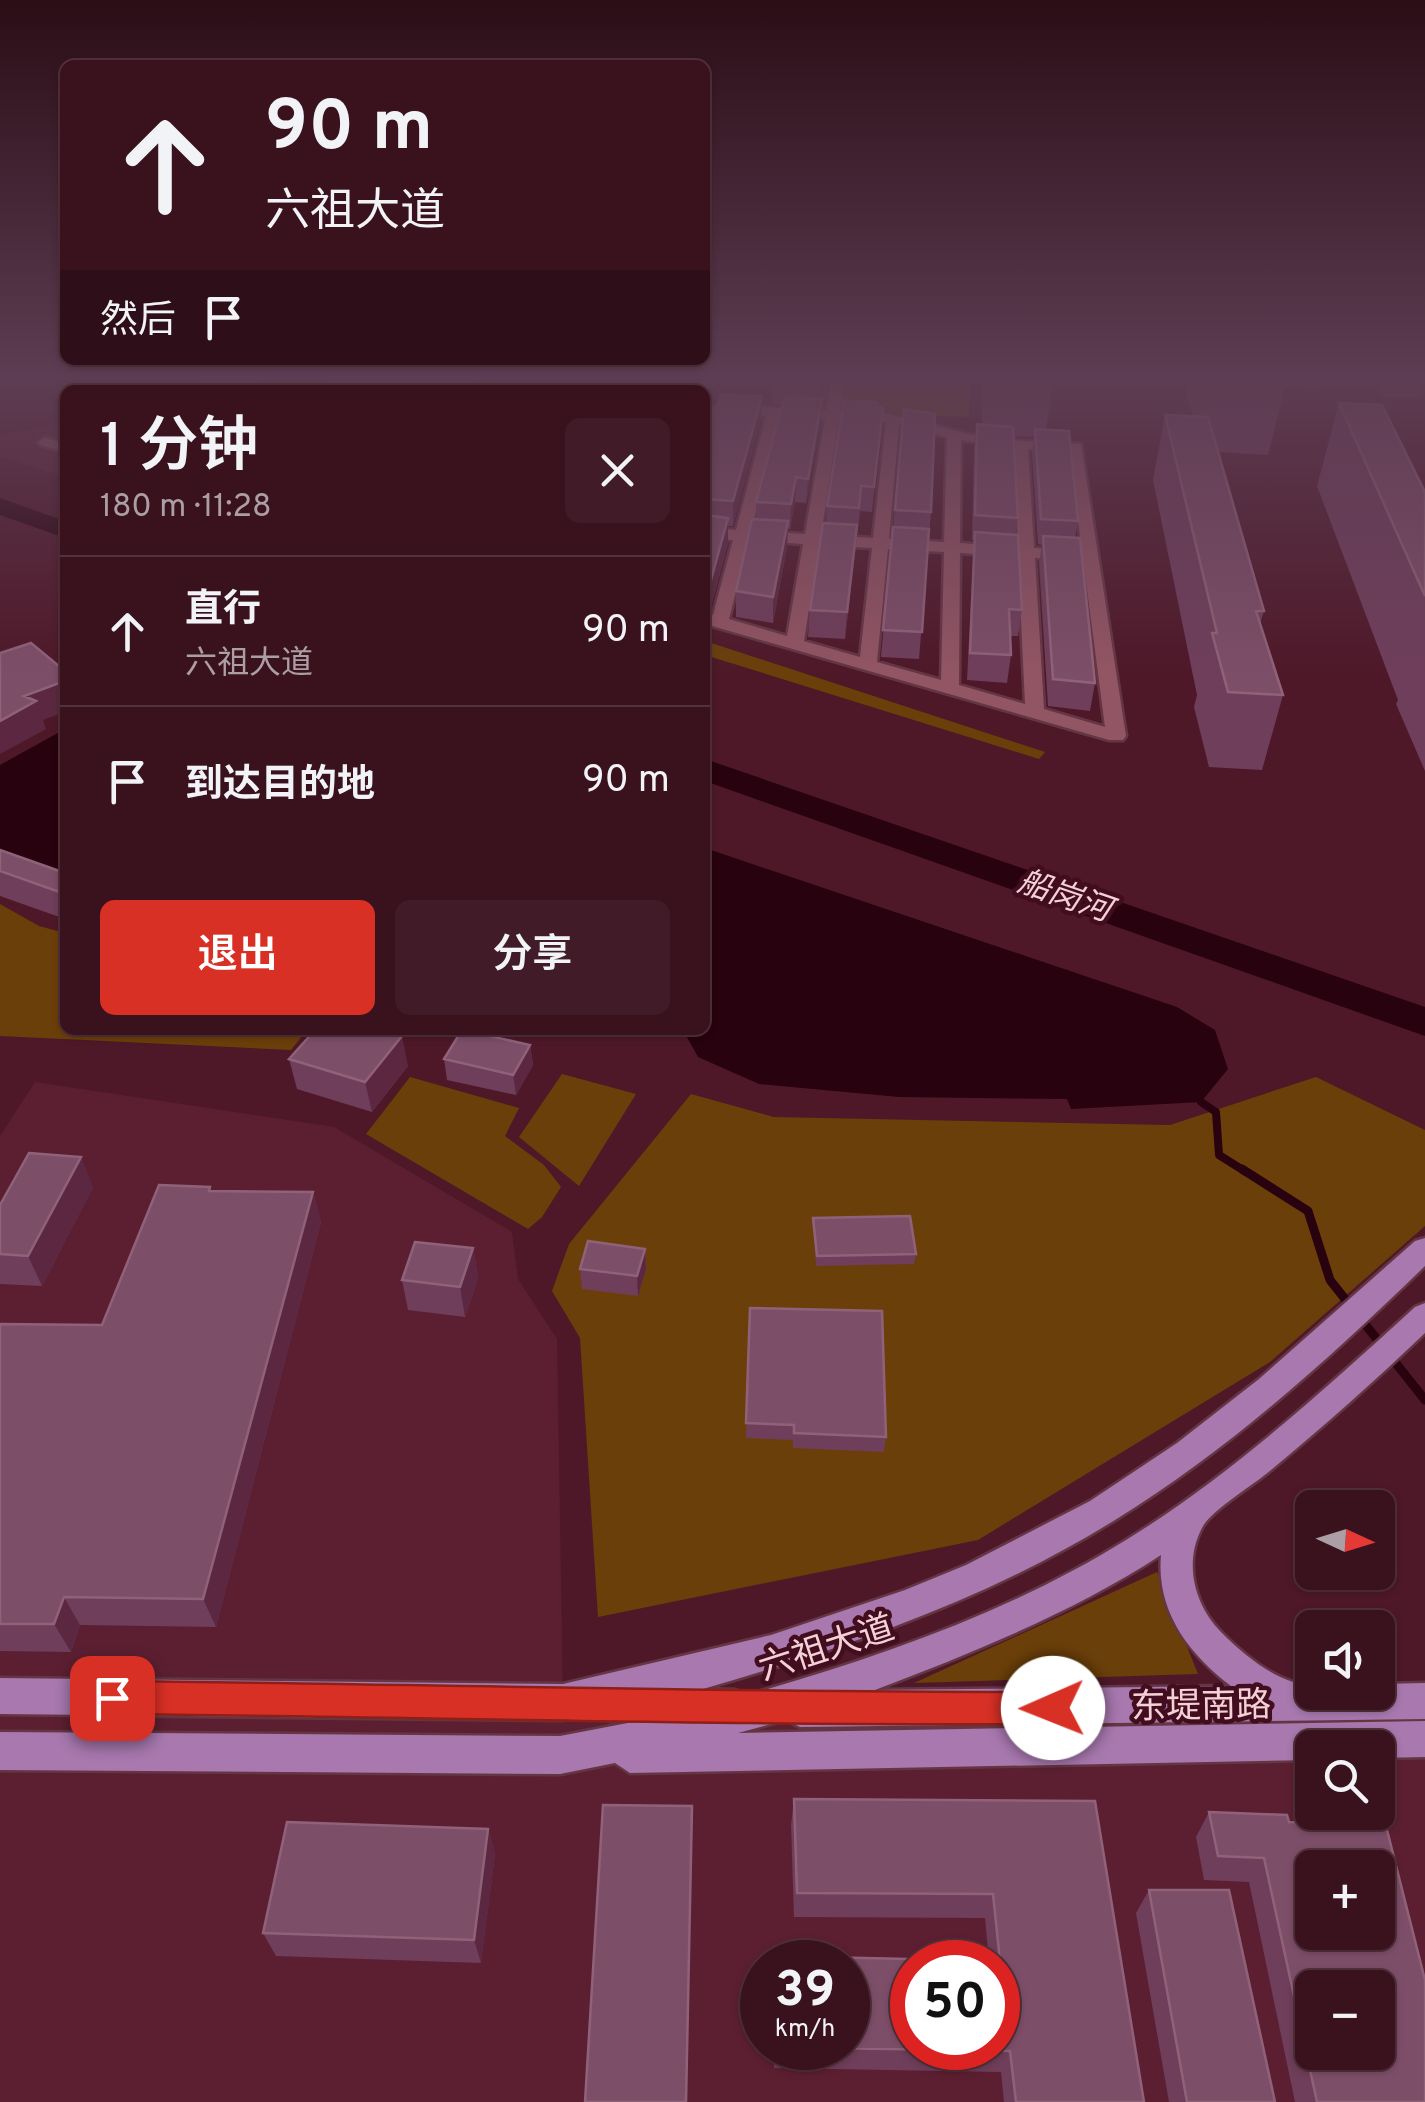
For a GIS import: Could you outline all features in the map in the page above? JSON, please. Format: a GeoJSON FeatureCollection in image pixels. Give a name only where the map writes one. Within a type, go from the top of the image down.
{"type":"FeatureCollection","features":[{"type":"Feature","properties":{"kind":"main road","name":"六祖大道"},"geometry":{"type":"LineString","coordinates":[[0,1696],[563,1702],[629,1690],[783,1646],[932,1594],[1014,1558],[1101,1512],[1175,1463],[1304,1361],[1425,1249]]}},
{"type":"Feature","properties":{"kind":"main road","name":"六祖大道"},"geometry":{"type":"LineString","coordinates":[[0,1751],[560,1755],[766,1709],[919,1660],[1148,1545],[1240,1478],[1415,1325]]}},
{"type":"Feature","properties":{"kind":"main road"},"geometry":{"type":"LineString","coordinates":[[1193,1510],[1178,1548],[1176,1581],[1191,1620],[1215,1654],[1249,1680],[1295,1702]]}},
{"type":"Feature","properties":{"kind":"main road","name":"东堤南路"},"geometry":{"type":"LineString","coordinates":[[1395,1701],[1425,1700]]}},
{"type":"Feature","properties":{"kind":"main road","name":"东堤南路"},"geometry":{"type":"LineString","coordinates":[[563,1702],[766,1709],[1295,1704]]}},
{"type":"Feature","properties":{"kind":"main road","name":"东堤南路"},"geometry":{"type":"LineString","coordinates":[[560,1755],[1425,1739]]}},
{"type":"Feature","properties":{"kind":"street"},"geometry":{"type":"LineString","coordinates":[[757,478],[742,535],[712,620],[1116,736],[1080,478]]}},
{"type":"Feature","properties":{"kind":"street"},"geometry":{"type":"LineString","coordinates":[[795,642],[822,478]]}},
{"type":"Feature","properties":{"kind":"street"},"geometry":{"type":"LineString","coordinates":[[868,664],[887,478]]}},
{"type":"Feature","properties":{"kind":"street"},"geometry":{"type":"LineString","coordinates":[[950,688],[953,478]]}},
{"type":"Feature","properties":{"kind":"street"},"geometry":{"type":"LineString","coordinates":[[1022,478],[1035,712]]}},
{"type":"Feature","properties":{"kind":"street"},"geometry":{"type":"LineString","coordinates":[[710,533],[1091,556]]}},
{"type":"Feature","properties":{"kind":"shaded area"},"geometry":{"type":"Polygon","coordinates":[[[710,643],[1045,752],[1039,759],[710,657],[710,643]]]}},
{"type":"Feature","properties":{"kind":"shaded area"},"geometry":{"type":"Polygon","coordinates":[[[60,732],[60,890],[0,862],[0,765],[60,732]]]}},
{"type":"Feature","properties":{"kind":"shaded area"},"geometry":{"type":"Polygon","coordinates":[[[710,850],[1177,1007],[1215,1030],[1228,1069],[1201,1102],[1071,1109],[1067,1099],[899,1097],[759,1084],[698,1057],[686,1035],[710,1035],[710,850]]]}},
{"type":"Feature","properties":{"kind":"shaded area"},"geometry":{"type":"Polygon","coordinates":[[[0,904],[39,926],[60,932],[60,1035],[303,1035],[291,1050],[0,1036],[0,904]]]}},
{"type":"Feature","properties":{"kind":"shaded area"},"geometry":{"type":"Polygon","coordinates":[[[562,1074],[636,1094],[579,1186],[519,1137],[562,1074]]]}},
{"type":"Feature","properties":{"kind":"shaded area"},"geometry":{"type":"Polygon","coordinates":[[[410,1077],[519,1108],[505,1136],[544,1165],[561,1187],[542,1217],[528,1229],[366,1134],[410,1077]]]}},
{"type":"Feature","properties":{"kind":"shaded area"},"geometry":{"type":"Polygon","coordinates":[[[1316,1077],[1425,1130],[1425,1226],[1270,1362],[978,1540],[598,1617],[580,1338],[552,1291],[569,1244],[691,1094],[774,1117],[1170,1125],[1316,1077]]]}},
{"type":"Feature","properties":{"kind":"shaded area"},"geometry":{"type":"Polygon","coordinates":[[[35,1082],[334,1127],[512,1232],[518,1279],[557,1339],[563,1702],[1295,1699],[1295,1710],[1395,1710],[1395,1699],[1425,1699],[1425,2102],[0,2102],[0,1136],[35,1082]]]}},
{"type":"Feature","properties":{"kind":"shaded area"},"geometry":{"type":"Polygon","coordinates":[[[1157,1572],[1198,1674],[914,1683],[1157,1572]]]}},
{"type":"Feature","properties":{"kind":"building"},"geometry":{"type":"Polygon","coordinates":[[[710,478],[739,478],[733,501],[710,499],[710,478]]]}},
{"type":"Feature","properties":{"kind":"building"},"geometry":{"type":"Polygon","coordinates":[[[762,478],[796,478],[791,504],[756,502],[762,478]]]}},
{"type":"Feature","properties":{"kind":"building"},"geometry":{"type":"Polygon","coordinates":[[[831,478],[875,478],[874,487],[861,486],[859,508],[827,506],[831,478]]]}},
{"type":"Feature","properties":{"kind":"building"},"geometry":{"type":"Polygon","coordinates":[[[898,478],[932,478],[931,512],[895,510],[898,478]]]}},
{"type":"Feature","properties":{"kind":"building"},"geometry":{"type":"Polygon","coordinates":[[[976,478],[1016,478],[1018,518],[975,515],[976,478]]]}},
{"type":"Feature","properties":{"kind":"building"},"geometry":{"type":"Polygon","coordinates":[[[1038,478],[1074,478],[1078,521],[1041,519],[1038,478]]]}},
{"type":"Feature","properties":{"kind":"building"},"geometry":{"type":"Polygon","coordinates":[[[1180,478],[1226,478],[1264,611],[1256,611],[1283,695],[1228,692],[1212,633],[1217,633],[1180,478]]]}},
{"type":"Feature","properties":{"kind":"building"},"geometry":{"type":"Polygon","coordinates":[[[1372,478],[1418,478],[1425,492],[1425,596],[1372,478]]]}},
{"type":"Feature","properties":{"kind":"building"},"geometry":{"type":"Polygon","coordinates":[[[710,516],[728,518],[710,580],[710,516]]]}},
{"type":"Feature","properties":{"kind":"building"},"geometry":{"type":"Polygon","coordinates":[[[752,519],[788,521],[773,597],[736,591],[752,519]]]}},
{"type":"Feature","properties":{"kind":"building"},"geometry":{"type":"Polygon","coordinates":[[[823,523],[857,525],[847,612],[810,610],[823,523]]]}},
{"type":"Feature","properties":{"kind":"building"},"geometry":{"type":"Polygon","coordinates":[[[893,527],[929,529],[922,632],[883,630],[893,527]]]}},
{"type":"Feature","properties":{"kind":"building"},"geometry":{"type":"Polygon","coordinates":[[[975,532],[1018,535],[1022,610],[1009,609],[1011,655],[970,653],[975,532]]]}},
{"type":"Feature","properties":{"kind":"building"},"geometry":{"type":"Polygon","coordinates":[[[1043,536],[1080,538],[1095,683],[1053,679],[1043,536]]]}},
{"type":"Feature","properties":{"kind":"building"},"geometry":{"type":"Polygon","coordinates":[[[31,643],[60,667],[60,683],[24,696],[36,701],[0,721],[0,653],[31,643]]]}},
{"type":"Feature","properties":{"kind":"building"},"geometry":{"type":"Polygon","coordinates":[[[0,850],[60,871],[60,892],[0,871],[0,850]]]}},
{"type":"Feature","properties":{"kind":"building"},"geometry":{"type":"Polygon","coordinates":[[[311,1035],[402,1036],[365,1082],[289,1059],[311,1035]]]}},
{"type":"Feature","properties":{"kind":"building"},"geometry":{"type":"Polygon","coordinates":[[[459,1035],[485,1035],[530,1045],[513,1075],[444,1059],[459,1035]]]}},
{"type":"Feature","properties":{"kind":"building"},"geometry":{"type":"Polygon","coordinates":[[[29,1153],[81,1157],[28,1256],[0,1254],[0,1205],[29,1153]]]}},
{"type":"Feature","properties":{"kind":"building"},"geometry":{"type":"Polygon","coordinates":[[[159,1185],[210,1187],[209,1191],[313,1192],[203,1599],[64,1597],[54,1624],[0,1624],[0,1324],[102,1325],[159,1185]]]}},
{"type":"Feature","properties":{"kind":"building"},"geometry":{"type":"Polygon","coordinates":[[[910,1216],[916,1254],[817,1256],[813,1218],[910,1216]]]}},
{"type":"Feature","properties":{"kind":"building"},"geometry":{"type":"Polygon","coordinates":[[[588,1241],[645,1249],[637,1276],[580,1269],[588,1241]]]}},
{"type":"Feature","properties":{"kind":"building"},"geometry":{"type":"Polygon","coordinates":[[[415,1242],[473,1248],[460,1287],[402,1280],[415,1242]]]}},
{"type":"Feature","properties":{"kind":"building"},"geometry":{"type":"Polygon","coordinates":[[[750,1308],[882,1311],[886,1437],[794,1433],[794,1425],[746,1423],[750,1308]]]}},
{"type":"Feature","properties":{"kind":"building"},"geometry":{"type":"Polygon","coordinates":[[[794,1799],[1095,1801],[1144,2102],[1016,2102],[1012,2070],[1020,2070],[1020,1940],[998,1940],[993,1894],[797,1893],[794,1799]]]}},
{"type":"Feature","properties":{"kind":"building"},"geometry":{"type":"Polygon","coordinates":[[[603,1805],[692,1806],[686,2102],[585,2102],[603,1805]]]}},
{"type":"Feature","properties":{"kind":"building"},"geometry":{"type":"Polygon","coordinates":[[[1209,1812],[1287,1815],[1289,1822],[1295,1822],[1295,1830],[1387,1830],[1392,1850],[1295,1850],[1295,1950],[1395,1950],[1395,1862],[1425,1980],[1425,2102],[1317,2102],[1310,2070],[1395,2070],[1395,1970],[1295,1970],[1295,2001],[1264,1858],[1218,1856],[1209,1812]]]}},
{"type":"Feature","properties":{"kind":"building"},"geometry":{"type":"Polygon","coordinates":[[[287,1822],[488,1829],[474,1940],[263,1933],[287,1822]]]}},
{"type":"Feature","properties":{"kind":"building"},"geometry":{"type":"Polygon","coordinates":[[[1149,1890],[1229,1890],[1275,2102],[1187,2102],[1149,1890]]]}},
{"type":"Feature","properties":{"kind":"building"},"geometry":{"type":"Polygon","coordinates":[[[870,1958],[890,1959],[890,2049],[870,2049],[870,1958]]]}},
{"type":"Feature","properties":{"kind":"waterway","name":"船岗河"},"geometry":{"type":"LineString","coordinates":[[0,506],[60,528]]}},
{"type":"Feature","properties":{"kind":"waterway","name":"船岗河"},"geometry":{"type":"LineString","coordinates":[[710,771],[1425,1022]]}},
{"type":"Feature","properties":{"kind":"waterway"},"geometry":{"type":"LineString","coordinates":[[1201,1102],[1216,1112],[1219,1155],[1246,1172]]}},
{"type":"Feature","properties":{"kind":"waterway"},"geometry":{"type":"LineString","coordinates":[[1242,1169],[1308,1211],[1330,1280],[1425,1400]]}},
{"type":"Feature","properties":{"kind":"route"},"geometry":{"type":"LineString","coordinates":[[112,1698],[563,1702],[766,1709],[1053,1708]]}}]}
